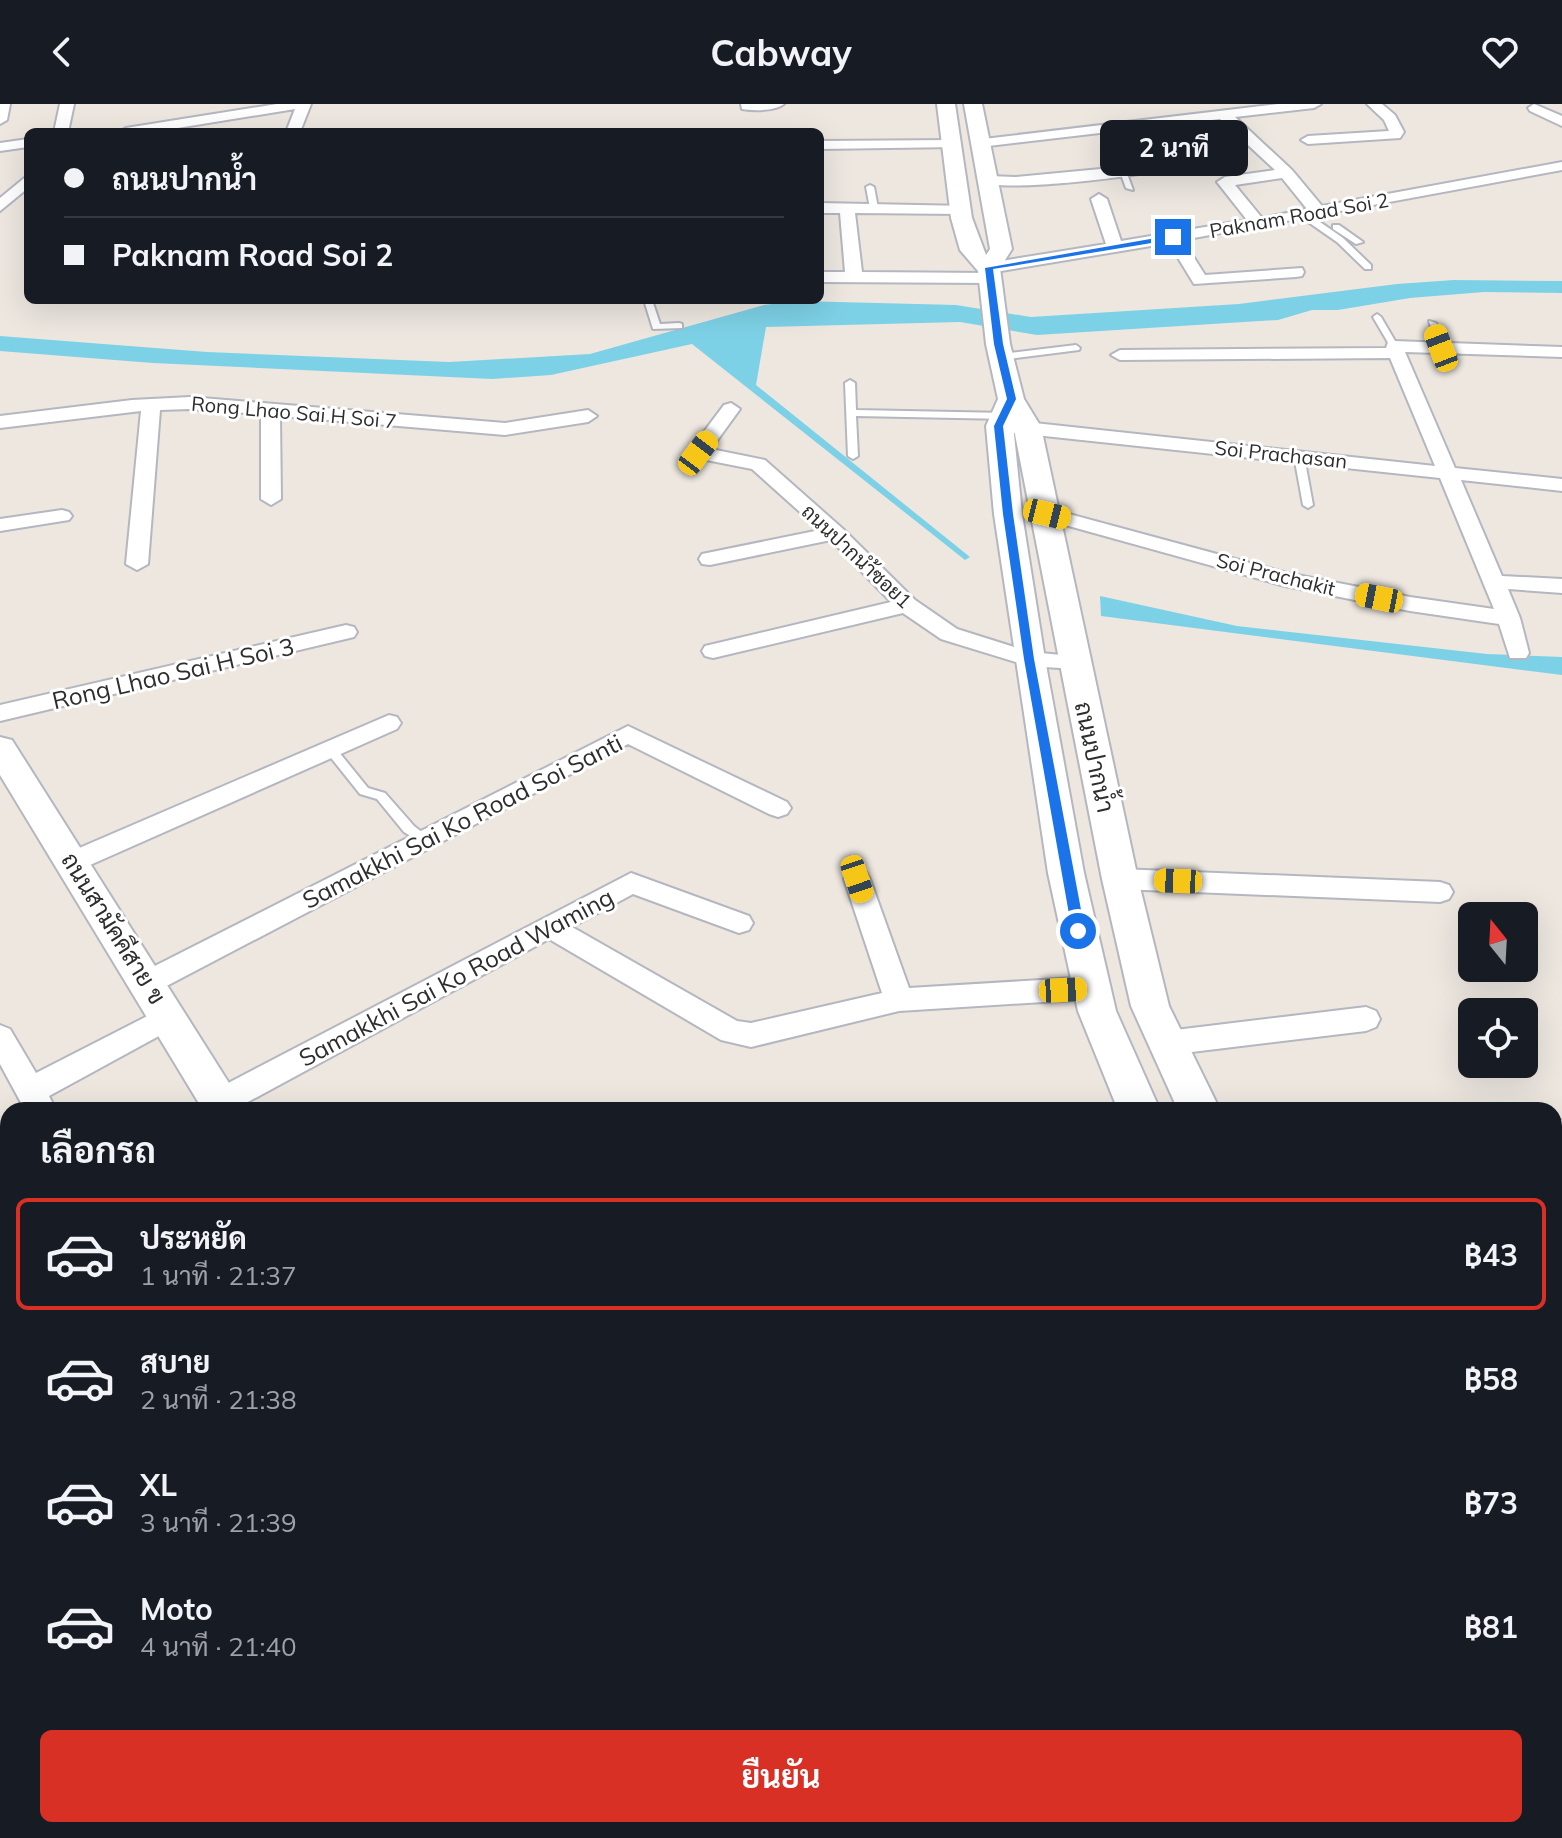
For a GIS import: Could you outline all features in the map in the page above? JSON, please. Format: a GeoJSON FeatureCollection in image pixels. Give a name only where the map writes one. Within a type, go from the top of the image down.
{"type":"FeatureCollection","features":[{"type":"Feature","properties":{"kind":"street"},"geometry":{"type":"LineString","coordinates":[[0,120],[3,104]]}},
{"type":"Feature","properties":{"kind":"street"},"geometry":{"type":"LineString","coordinates":[[62,128],[67,104]]}},
{"type":"Feature","properties":{"kind":"street"},"geometry":{"type":"LineString","coordinates":[[168,126],[170,104]]}},
{"type":"Feature","properties":{"kind":"street"},"geometry":{"type":"LineString","coordinates":[[154,128],[303,104],[294,128]]}},
{"type":"Feature","properties":{"kind":"street"},"geometry":{"type":"LineString","coordinates":[[747,106],[777,104]]}},
{"type":"Feature","properties":{"kind":"street","name":"ถนนปากน้ำ"},"geometry":{"type":"LineString","coordinates":[[946,104],[961,209],[971,249],[990,279],[1013,417],[1029,659],[1066,873],[1090,988],[1136,1102]]}},
{"type":"Feature","properties":{"kind":"street","name":"ถนนปากน้ำ"},"geometry":{"type":"LineString","coordinates":[[973,104],[1001,249],[990,279]]}},
{"type":"Feature","properties":{"kind":"street"},"geometry":{"type":"LineString","coordinates":[[980,143],[1314,104]]}},
{"type":"Feature","properties":{"kind":"street"},"geometry":{"type":"LineString","coordinates":[[1308,140],[1395,135],[1397,132],[1390,118],[1374,104]]}},
{"type":"Feature","properties":{"kind":"street"},"geometry":{"type":"LineString","coordinates":[[1535,108],[1562,122]]}},
{"type":"Feature","properties":{"kind":"street"},"geometry":{"type":"LineString","coordinates":[[1223,114],[1287,173],[1311,214]]}},
{"type":"Feature","properties":{"kind":"street"},"geometry":{"type":"LineString","coordinates":[[0,147],[24,144]]}},
{"type":"Feature","properties":{"kind":"street"},"geometry":{"type":"LineString","coordinates":[[824,145],[954,144]]}},
{"type":"Feature","properties":{"kind":"street","name":"Paknam Road Soi 2"},"geometry":{"type":"LineString","coordinates":[[824,277],[990,279],[1115,247],[1311,214],[1562,166]]}},
{"type":"Feature","properties":{"kind":"street"},"geometry":{"type":"LineString","coordinates":[[989,181],[1114,168],[1143,169]]}},
{"type":"Feature","properties":{"kind":"street"},"geometry":{"type":"LineString","coordinates":[[1258,223],[1225,182],[1287,173]]}},
{"type":"Feature","properties":{"kind":"street"},"geometry":{"type":"LineString","coordinates":[[0,206],[24,184]]}},
{"type":"Feature","properties":{"kind":"street"},"geometry":{"type":"LineString","coordinates":[[1099,199],[1115,247]]}},
{"type":"Feature","properties":{"kind":"street"},"geometry":{"type":"LineString","coordinates":[[824,208],[961,209]]}},
{"type":"Feature","properties":{"kind":"street"},"geometry":{"type":"LineString","coordinates":[[847,208],[854,277]]}},
{"type":"Feature","properties":{"kind":"street"},"geometry":{"type":"LineString","coordinates":[[1173,237],[1200,280],[1296,272]]}},
{"type":"Feature","properties":{"kind":"street"},"geometry":{"type":"LineString","coordinates":[[1120,355],[1441,348],[1562,352]]}},
{"type":"Feature","properties":{"kind":"street"},"geometry":{"type":"LineString","coordinates":[[1395,350],[1509,618],[1518,653]]}},
{"type":"Feature","properties":{"kind":"street","name":"Rong Lhao Sai H Soi 7"},"geometry":{"type":"LineString","coordinates":[[0,422],[151,405],[221,403],[505,429],[588,416]]}},
{"type":"Feature","properties":{"kind":"street"},"geometry":{"type":"LineString","coordinates":[[137,564],[151,405]]}},
{"type":"Feature","properties":{"kind":"street"},"geometry":{"type":"LineString","coordinates":[[270,408],[271,499]]}},
{"type":"Feature","properties":{"kind":"street","name":"ถนนปากนำ้ซอย1"},"geometry":{"type":"LineString","coordinates":[[731,409],[698,453],[758,464],[836,533],[907,605],[949,634],[1029,659],[1075,662]]}},
{"type":"Feature","properties":{"kind":"street","name":"ถนนปากน้ำ"},"geometry":{"type":"LineString","coordinates":[[1013,417],[1047,514],[1120,879],[1150,1006],[1195,1102]]}},
{"type":"Feature","properties":{"kind":"street","name":"Soi Prachasan"},"geometry":{"type":"LineString","coordinates":[[1013,417],[1299,456],[1562,485]]}},
{"type":"Feature","properties":{"kind":"street","name":"Soi Prachakit"},"geometry":{"type":"LineString","coordinates":[[1047,514],[1285,579],[1410,604],[1509,618]]}},
{"type":"Feature","properties":{"kind":"street"},"geometry":{"type":"LineString","coordinates":[[0,525],[62,516]]}},
{"type":"Feature","properties":{"kind":"street"},"geometry":{"type":"LineString","coordinates":[[710,559],[836,533]]}},
{"type":"Feature","properties":{"kind":"street"},"geometry":{"type":"LineString","coordinates":[[1494,582],[1562,586]]}},
{"type":"Feature","properties":{"kind":"street"},"geometry":{"type":"LineString","coordinates":[[713,651],[907,605]]}},
{"type":"Feature","properties":{"kind":"street","name":"Rong Lhao Sai H Soi 3"},"geometry":{"type":"LineString","coordinates":[[0,713],[346,632]]}},
{"type":"Feature","properties":{"kind":"street"},"geometry":{"type":"LineString","coordinates":[[72,862],[389,723]]}},
{"type":"Feature","properties":{"kind":"street","name":"Samakkhi Sai Ko Road Soi Santi"},"geometry":{"type":"LineString","coordinates":[[147,983],[628,734],[778,808]]}},
{"type":"Feature","properties":{"kind":"street","name":"ถนนสามัคคีสาย ข"},"geometry":{"type":"LineString","coordinates":[[3,760],[72,862],[221,1102]]}},
{"type":"Feature","properties":{"kind":"street"},"geometry":{"type":"LineString","coordinates":[[857,879],[899,1000]]}},
{"type":"Feature","properties":{"kind":"street"},"geometry":{"type":"LineString","coordinates":[[1120,879],[1440,892]]}},
{"type":"Feature","properties":{"kind":"street","name":"Samakkhi Sai Ko Road Waming"},"geometry":{"type":"LineString","coordinates":[[230,1102],[631,883],[739,923]]}},
{"type":"Feature","properties":{"kind":"street"},"geometry":{"type":"LineString","coordinates":[[550,927],[731,1032],[751,1035],[899,1000],[1090,988]]}},
{"type":"Feature","properties":{"kind":"street"},"geometry":{"type":"LineString","coordinates":[[0,1037],[36,1100],[169,1017]]}},
{"type":"Feature","properties":{"kind":"street"},"geometry":{"type":"LineString","coordinates":[[1167,1043],[1366,1019]]}},
{"type":"Feature","properties":{"kind":"lane"},"geometry":{"type":"LineString","coordinates":[[1114,168],[1130,188]]}},
{"type":"Feature","properties":{"kind":"lane"},"geometry":{"type":"LineString","coordinates":[[870,187],[874,208]]}},
{"type":"Feature","properties":{"kind":"lane"},"geometry":{"type":"LineString","coordinates":[[1311,214],[1359,242]]}},
{"type":"Feature","properties":{"kind":"lane"},"geometry":{"type":"LineString","coordinates":[[1311,214],[1368,267]]}},
{"type":"Feature","properties":{"kind":"lane"},"geometry":{"type":"LineString","coordinates":[[649,304],[656,327],[679,326]]}},
{"type":"Feature","properties":{"kind":"lane"},"geometry":{"type":"LineString","coordinates":[[1377,317],[1395,350]]}},
{"type":"Feature","properties":{"kind":"lane"},"geometry":{"type":"LineString","coordinates":[[1432,323],[1441,348]]}},
{"type":"Feature","properties":{"kind":"lane"},"geometry":{"type":"LineString","coordinates":[[1000,351],[1076,348]]}},
{"type":"Feature","properties":{"kind":"lane"},"geometry":{"type":"LineString","coordinates":[[850,383],[853,456]]}},
{"type":"Feature","properties":{"kind":"lane"},"geometry":{"type":"LineString","coordinates":[[851,413],[1013,417]]}},
{"type":"Feature","properties":{"kind":"lane"},"geometry":{"type":"LineString","coordinates":[[1299,456],[1308,505]]}},
{"type":"Feature","properties":{"kind":"lane"},"geometry":{"type":"LineString","coordinates":[[330,749],[364,791],[381,796],[409,829],[425,839]]}},
{"type":"Feature","properties":{"kind":"water"},"geometry":{"type":"Polygon","coordinates":[[[1454,280],[1562,281],[1562,293],[1484,292],[1410,298],[1338,310],[1312,310],[1278,320],[1037,335],[960,322],[766,327],[756,385],[970,557],[965,560],[692,344],[551,375],[492,379],[153,363],[0,351],[0,336],[207,352],[449,362],[590,354],[772,304],[824,302],[956,305],[1031,317],[1239,304],[1454,280]]]}},
{"type":"Feature","properties":{"kind":"water"},"geometry":{"type":"Polygon","coordinates":[[[1100,596],[1237,626],[1487,654],[1562,657],[1562,675],[1101,616],[1100,596]]]}},
{"type":"Feature","properties":{"kind":"route"},"geometry":{"type":"LineString","coordinates":[[1078,931],[1029,659],[1008,514],[999,426],[1011,399],[998,344],[989,268],[1173,237]]}}]}
